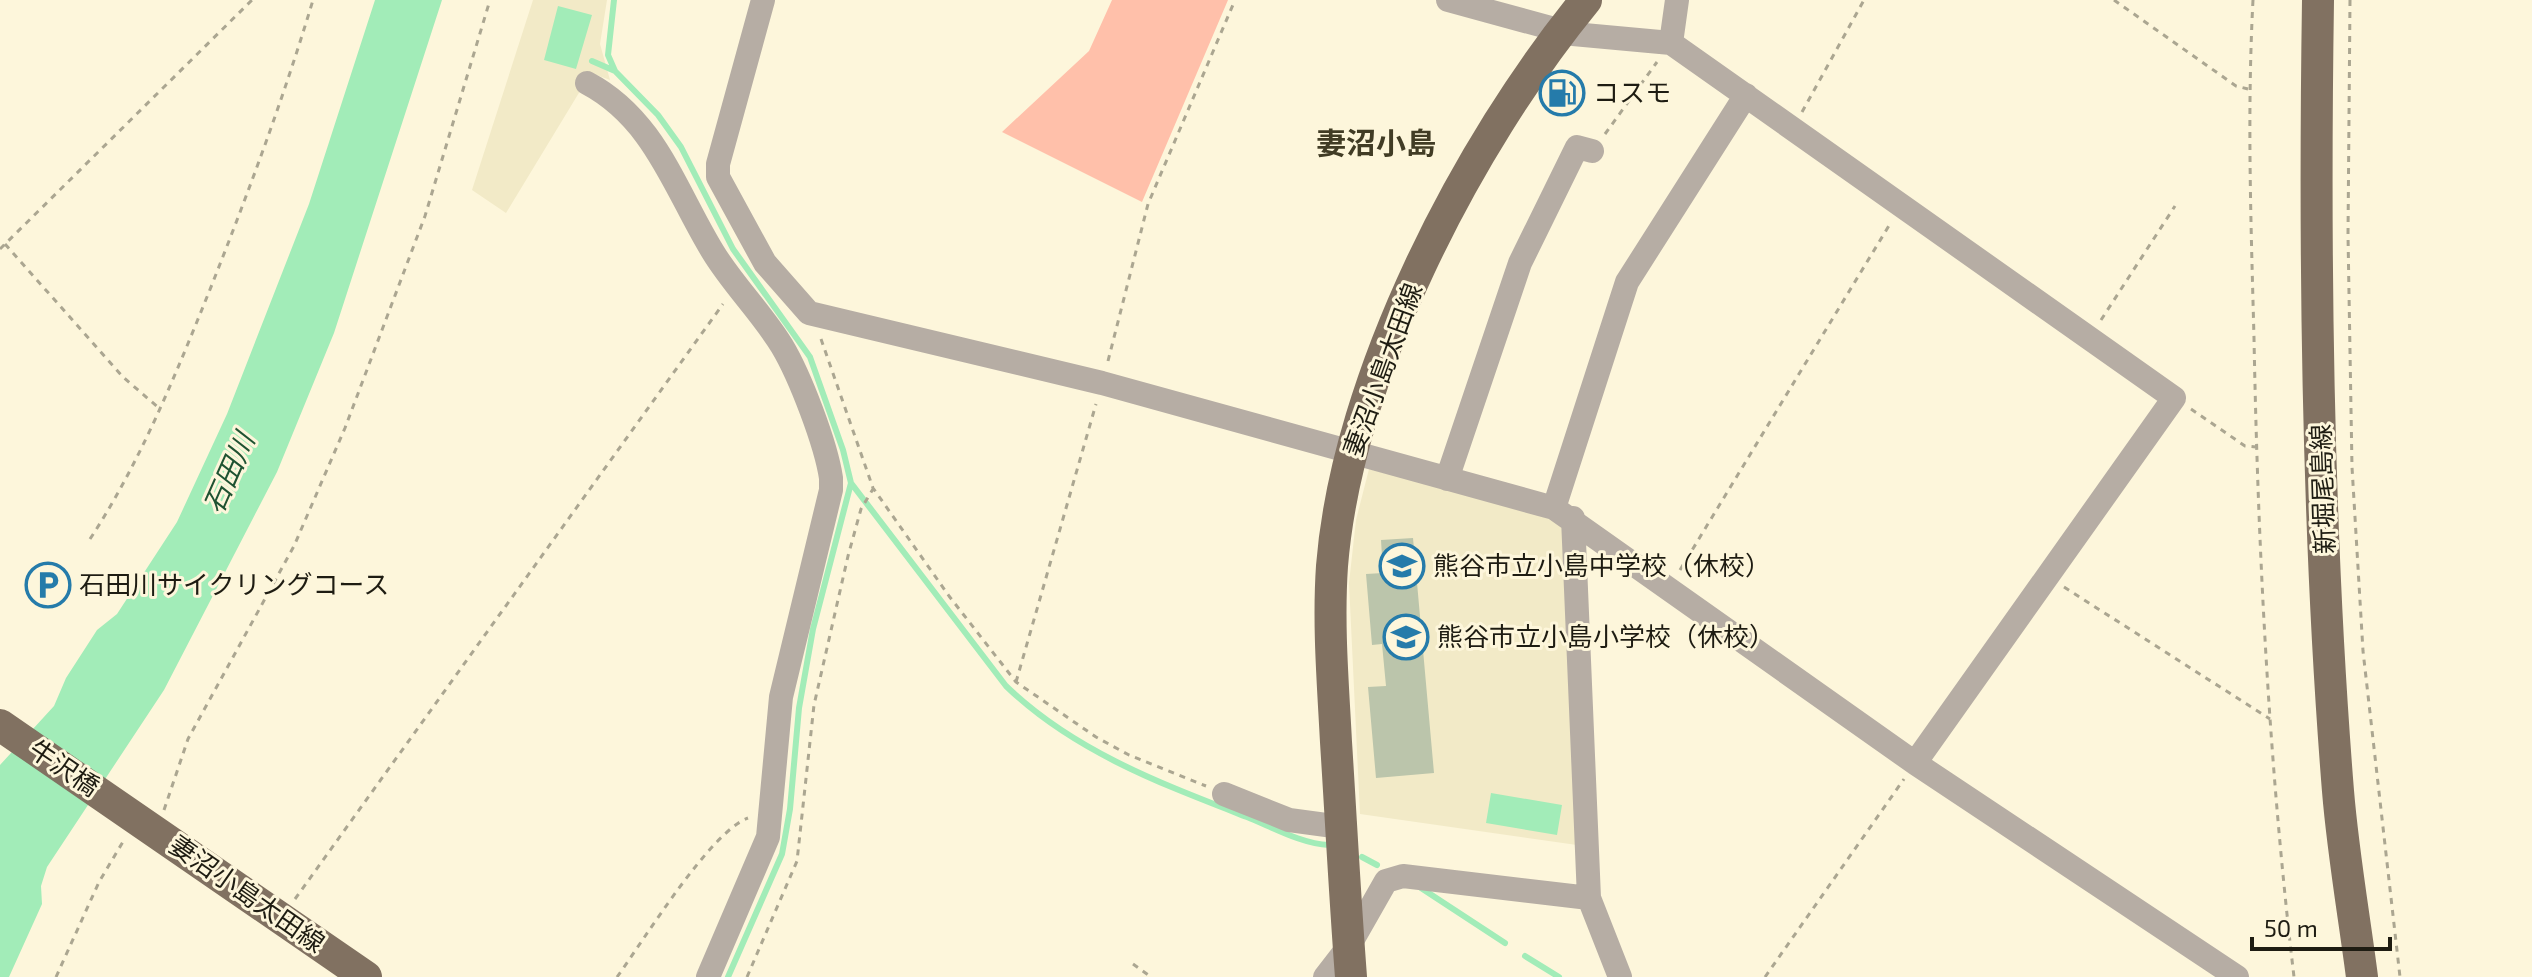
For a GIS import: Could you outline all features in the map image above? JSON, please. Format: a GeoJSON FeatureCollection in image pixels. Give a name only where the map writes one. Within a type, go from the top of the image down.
{"type":"FeatureCollection","features":[{"type":"Feature","properties":{"kind":"main road","name":"妻沼小島太田線"},"geometry":{"type":"LineString","coordinates":[[1350,961],[1331,587],[1350,452],[1381,364],[1438,232],[1490,135],[1560,31],[1586,0]]}},
{"type":"Feature","properties":{"kind":"main road","name":"新堀尾島線"},"geometry":{"type":"LineString","coordinates":[[2318,0],[2320,415],[2327,600],[2338,794],[2362,977]]}},
{"type":"Feature","properties":{"kind":"main road","name":"牛沢橋"},"geometry":{"type":"LineString","coordinates":[[0,725],[135,826]]}},
{"type":"Feature","properties":{"kind":"main road","name":"妻沼小島太田線"},"geometry":{"type":"LineString","coordinates":[[135,826],[281,918],[366,977]]}},
{"type":"Feature","properties":{"kind":"street"},"geometry":{"type":"LineString","coordinates":[[763,0],[718,164],[718,177],[765,263],[809,313],[1102,383],[1564,513],[1915,763],[2237,977]]}},
{"type":"Feature","properties":{"kind":"street"},"geometry":{"type":"LineString","coordinates":[[1448,0],[1560,31],[1671,43],[2174,398],[1915,763]]}},
{"type":"Feature","properties":{"kind":"street"},"geometry":{"type":"LineString","coordinates":[[1671,43],[1677,0]]}},
{"type":"Feature","properties":{"kind":"street"},"geometry":{"type":"LineString","coordinates":[[587,83],[628,112],[648,135],[736,286],[781,344],[796,372],[831,478],[831,490],[781,697],[768,837],[708,977]]}},
{"type":"Feature","properties":{"kind":"street"},"geometry":{"type":"LineString","coordinates":[[1620,977],[1589,898],[1564,513],[1627,282],[1746,95]]}},
{"type":"Feature","properties":{"kind":"street"},"geometry":{"type":"LineString","coordinates":[[1447,479],[1520,263],[1577,147],[1592,151]]}},
{"type":"Feature","properties":{"kind":"street"},"geometry":{"type":"LineString","coordinates":[[1224,794],[1289,820],[1341,827]]}},
{"type":"Feature","properties":{"kind":"street"},"geometry":{"type":"LineString","coordinates":[[1325,977],[1350,961],[1386,881],[1403,876],[1589,898]]}},
{"type":"Feature","properties":{"kind":"path"},"geometry":{"type":"LineString","coordinates":[[0,249],[252,0]]}},
{"type":"Feature","properties":{"kind":"path"},"geometry":{"type":"LineString","coordinates":[[90,539],[160,409],[259,166],[313,0]]}},
{"type":"Feature","properties":{"kind":"path"},"geometry":{"type":"LineString","coordinates":[[56,977],[99,882],[135,826],[169,801],[188,739],[294,546],[345,428],[425,216],[490,0]]}},
{"type":"Feature","properties":{"kind":"path"},"geometry":{"type":"LineString","coordinates":[[1016,682],[1102,383],[1148,204],[1235,0]]}},
{"type":"Feature","properties":{"kind":"path"},"geometry":{"type":"LineString","coordinates":[[1793,128],[1864,0]]}},
{"type":"Feature","properties":{"kind":"path"},"geometry":{"type":"LineString","coordinates":[[2114,0],[2236,86],[2248,89]]}},
{"type":"Feature","properties":{"kind":"path"},"geometry":{"type":"LineString","coordinates":[[2253,0],[2248,89],[2256,447],[2270,719],[2281,868],[2294,977]]}},
{"type":"Feature","properties":{"kind":"path"},"geometry":{"type":"LineString","coordinates":[[2350,0],[2348,235],[2352,467],[2363,651],[2400,977]]}},
{"type":"Feature","properties":{"kind":"path"},"geometry":{"type":"LineString","coordinates":[[1592,151],[1671,43]]}},
{"type":"Feature","properties":{"kind":"path"},"geometry":{"type":"LineString","coordinates":[[1669,586],[1903,204]]}},
{"type":"Feature","properties":{"kind":"path"},"geometry":{"type":"LineString","coordinates":[[2090,338],[2175,206]]}},
{"type":"Feature","properties":{"kind":"path"},"geometry":{"type":"LineString","coordinates":[[5,244],[123,377],[160,409]]}},
{"type":"Feature","properties":{"kind":"path"},"geometry":{"type":"LineString","coordinates":[[281,918],[736,286]]}},
{"type":"Feature","properties":{"kind":"path"},"geometry":{"type":"LineString","coordinates":[[809,313],[873,488],[949,596],[1016,682],[1129,755],[1224,794]]}},
{"type":"Feature","properties":{"kind":"path"},"geometry":{"type":"LineString","coordinates":[[2174,398],[2245,446],[2256,447]]}},
{"type":"Feature","properties":{"kind":"path"},"geometry":{"type":"LineString","coordinates":[[747,977],[797,861],[814,705],[848,556],[861,509],[873,488]]}},
{"type":"Feature","properties":{"kind":"path"},"geometry":{"type":"LineString","coordinates":[[2047,577],[2270,719]]}},
{"type":"Feature","properties":{"kind":"path"},"geometry":{"type":"LineString","coordinates":[[1765,977],[1915,763]]}},
{"type":"Feature","properties":{"kind":"path"},"geometry":{"type":"LineString","coordinates":[[617,977],[696,867],[726,832],[739,821],[770,815]]}},
{"type":"Feature","properties":{"kind":"path"},"geometry":{"type":"LineString","coordinates":[[1133,964],[1151,977]]}},
{"type":"Feature","properties":{"kind":"shaded area"},"geometry":{"type":"Polygon","coordinates":[[[533,0],[607,0],[600,44],[610,80],[591,73],[506,213],[472,190],[533,0]]]}},
{"type":"Feature","properties":{"kind":"shaded area"},"geometry":{"type":"Polygon","coordinates":[[[1112,0],[1228,0],[1142,202],[1002,132],[1089,51],[1112,0]]]}},
{"type":"Feature","properties":{"kind":"shaded area"},"geometry":{"type":"Polygon","coordinates":[[[1369,469],[1550,515],[1563,529],[1577,845],[1360,814],[1349,583],[1356,520],[1369,469]]]}},
{"type":"Feature","properties":{"kind":"water","name":"石田川"},"geometry":{"type":"Polygon","coordinates":[[[375,0],[442,0],[334,333],[277,472],[164,690],[47,867],[41,886],[42,904],[9,977],[0,977],[0,765],[54,706],[66,678],[97,630],[117,614],[177,522],[227,414],[309,204],[375,0]]]}},
{"type":"Feature","properties":{"kind":"water"},"geometry":{"type":"Polygon","coordinates":[[[558,6],[592,15],[576,69],[544,60],[558,6]]]}},
{"type":"Feature","properties":{"kind":"water"},"geometry":{"type":"Polygon","coordinates":[[[1491,793],[1562,805],[1557,835],[1486,823],[1491,793]]]}},
{"type":"Feature","properties":{"kind":"building"},"geometry":{"type":"Polygon","coordinates":[[[1413,538],[1434,773],[1376,778],[1368,687],[1386,686],[1382,644],[1372,645],[1366,574],[1383,573],[1381,540],[1413,538]]]}},
{"type":"Feature","properties":{"kind":"waterway"},"geometry":{"type":"LineString","coordinates":[[614,0],[608,55],[615,71],[658,115],[681,147],[733,249],[810,357],[843,450],[851,483],[813,629],[799,708],[790,809],[782,854],[728,977]]}},
{"type":"Feature","properties":{"kind":"waterway"},"geometry":{"type":"LineString","coordinates":[[592,61],[615,71]]}},
{"type":"Feature","properties":{"kind":"waterway"},"geometry":{"type":"LineString","coordinates":[[851,483],[1006,686],[1032,709],[1120,764],[1298,838],[1329,845]]}},
{"type":"Feature","properties":{"kind":"waterway"},"geometry":{"type":"LineString","coordinates":[[1362,857],[1377,865]]}},
{"type":"Feature","properties":{"kind":"waterway"},"geometry":{"type":"LineString","coordinates":[[1421,888],[1505,943]]}},
{"type":"Feature","properties":{"kind":"waterway"},"geometry":{"type":"LineString","coordinates":[[1525,956],[1559,977]]}},
{"type":"Feature","properties":{"kind":"place","name":"コスモ"},"geometry":{"type":"Point","coordinates":[1562,93]}},
{"type":"Feature","properties":{"kind":"place","name":"熊谷市立小島中学校（休校）"},"geometry":{"type":"Point","coordinates":[1402,566]}},
{"type":"Feature","properties":{"kind":"place","name":"石田川サイクリングコース"},"geometry":{"type":"Point","coordinates":[48,585]}},
{"type":"Feature","properties":{"kind":"place","name":"熊谷市立小島小学校（休校）"},"geometry":{"type":"Point","coordinates":[1406,637]}},
{"type":"Feature","properties":{"kind":"district","name":"妻沼小島"},"geometry":{"type":"Point","coordinates":[1376,144]}}]}
